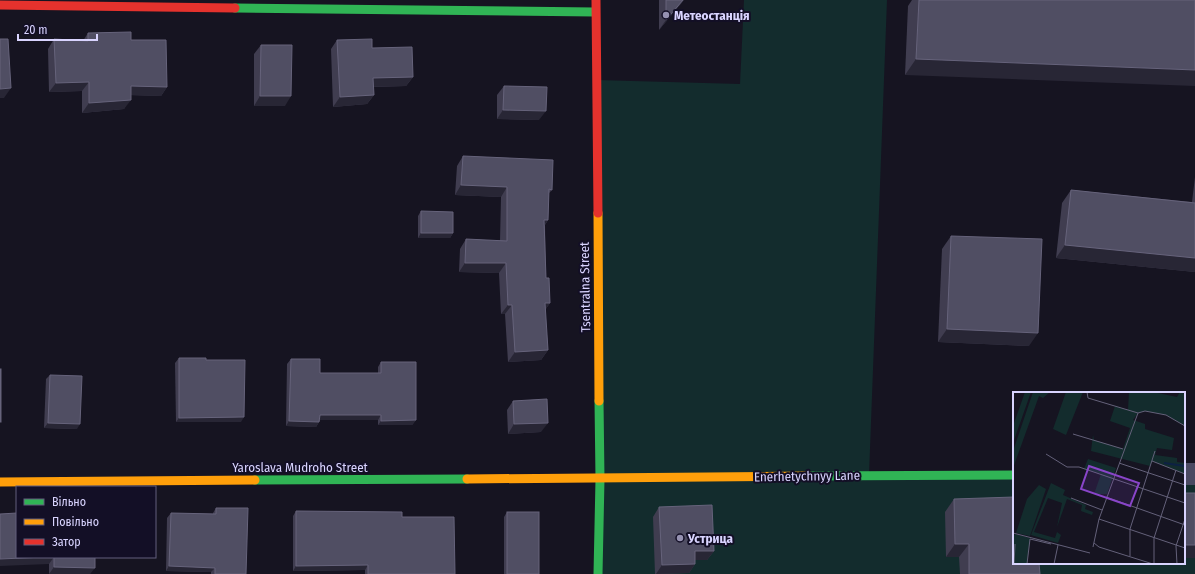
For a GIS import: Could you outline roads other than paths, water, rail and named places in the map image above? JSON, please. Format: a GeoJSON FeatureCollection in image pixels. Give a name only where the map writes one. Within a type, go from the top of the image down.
{"type":"FeatureCollection","features":[{"type":"Feature","properties":{"kind":"street","name":"Tsentralna Street"},"geometry":{"type":"LineString","coordinates":[[596,0],[600,479],[598,574]]}},
{"type":"Feature","properties":{"kind":"street"},"geometry":{"type":"LineString","coordinates":[[0,5],[595,12]]}},
{"type":"Feature","properties":{"kind":"street","name":"Enerhetychnyy Lane"},"geometry":{"type":"LineString","coordinates":[[600,479],[1013,475]]}},
{"type":"Feature","properties":{"kind":"street","name":"Yaroslava Mudroho Street"},"geometry":{"type":"LineString","coordinates":[[0,482],[600,479]]}},
{"type":"Feature","properties":{"kind":"place","name":"Метеостанція"},"geometry":{"type":"Point","coordinates":[666,15]}},
{"type":"Feature","properties":{"kind":"place","name":"Устрица"},"geometry":{"type":"Point","coordinates":[680,538]}}]}
